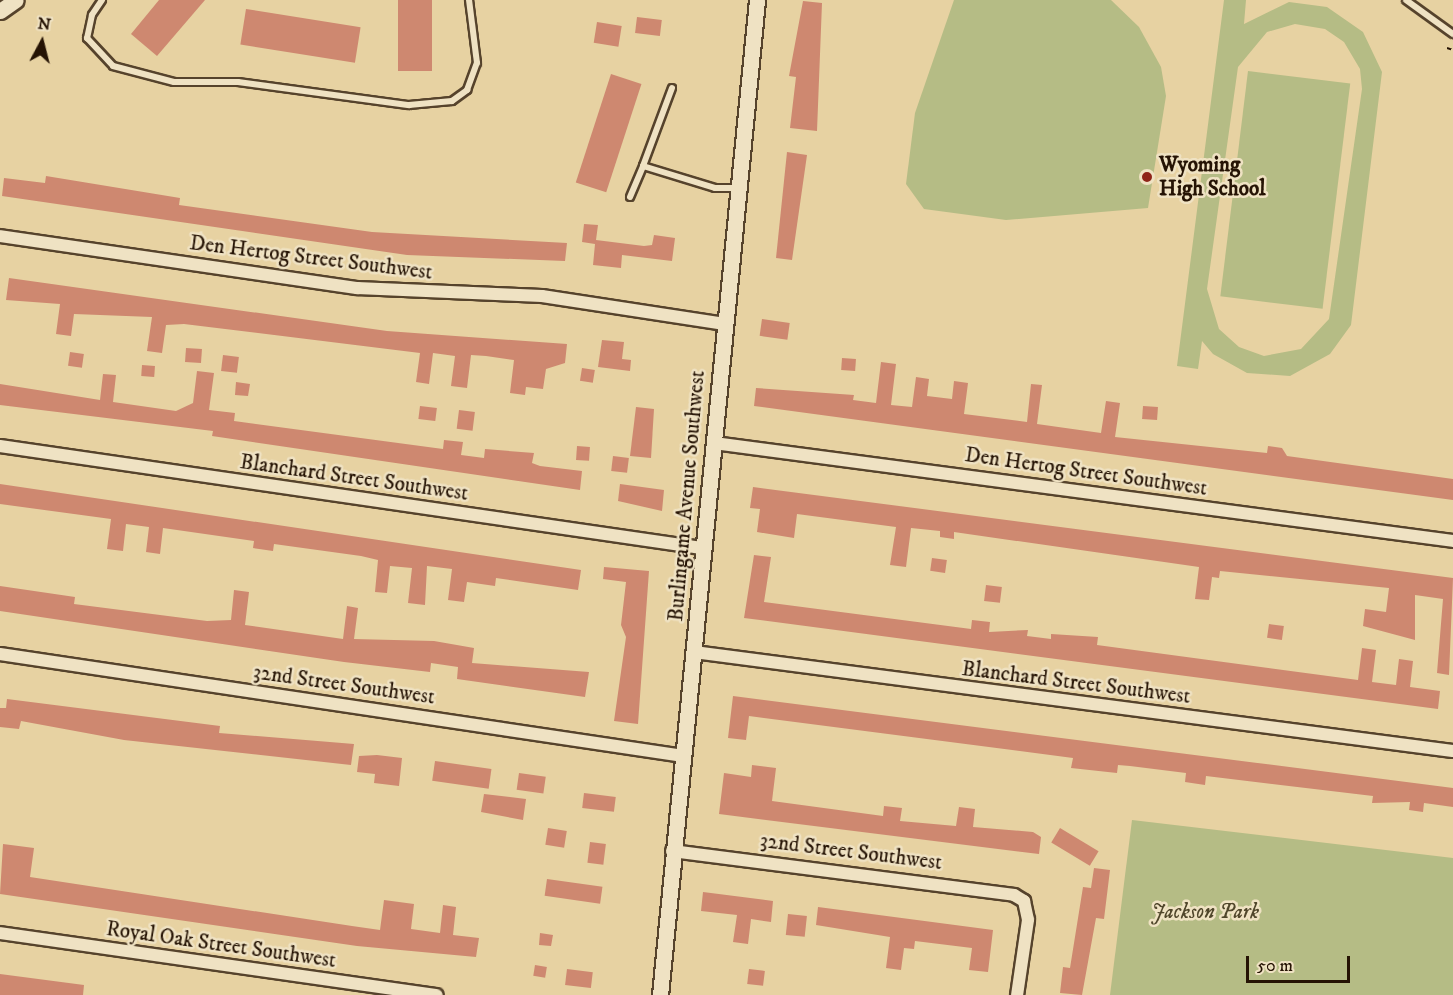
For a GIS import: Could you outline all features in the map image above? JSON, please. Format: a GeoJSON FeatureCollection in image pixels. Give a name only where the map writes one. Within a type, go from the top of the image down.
{"type":"FeatureCollection","features":[{"type":"Feature","properties":{"kind":"street"},"geometry":{"type":"LineString","coordinates":[[0,11],[16,0]]}},
{"type":"Feature","properties":{"kind":"street","name":"Burlingame Avenue Southwest"},"geometry":{"type":"LineString","coordinates":[[660,995],[672,851],[694,652],[702,548],[757,0]]}},
{"type":"Feature","properties":{"kind":"street","name":"Den Hertog Street Southwest"},"geometry":{"type":"LineString","coordinates":[[0,236],[357,288],[542,296],[725,324]]}},
{"type":"Feature","properties":{"kind":"street","name":"Den Hertog Street Southwest"},"geometry":{"type":"LineString","coordinates":[[714,442],[1453,541]]}},
{"type":"Feature","properties":{"kind":"street","name":"Blanchard Street Southwest"},"geometry":{"type":"LineString","coordinates":[[0,446],[702,548]]}},
{"type":"Feature","properties":{"kind":"street","name":"Blanchard Street Southwest"},"geometry":{"type":"LineString","coordinates":[[694,652],[1453,751]]}},
{"type":"Feature","properties":{"kind":"street","name":"32nd Street Southwest"},"geometry":{"type":"LineString","coordinates":[[0,654],[683,756]]}},
{"type":"Feature","properties":{"kind":"street","name":"32nd Street Southwest"},"geometry":{"type":"LineString","coordinates":[[672,851],[999,890],[1024,901],[1028,920],[1017,995]]}},
{"type":"Feature","properties":{"kind":"street","name":"Royal Oak Street Southwest"},"geometry":{"type":"LineString","coordinates":[[0,933],[437,995]]}},
{"type":"Feature","properties":{"kind":"lane"},"geometry":{"type":"LineString","coordinates":[[102,0],[92,15],[87,38],[113,66],[174,82],[238,82],[410,105],[452,101],[467,90],[477,63],[469,0]]}},
{"type":"Feature","properties":{"kind":"lane"},"geometry":{"type":"LineString","coordinates":[[1406,0],[1453,34]]}},
{"type":"Feature","properties":{"kind":"lane"},"geometry":{"type":"LineString","coordinates":[[630,197],[672,88]]}},
{"type":"Feature","properties":{"kind":"lane"},"geometry":{"type":"LineString","coordinates":[[643,166],[716,188],[738,189]]}},
{"type":"Feature","properties":{"kind":"path"},"geometry":{"type":"LineString","coordinates":[[1447,48],[1453,50]]}},
{"type":"Feature","properties":{"kind":"green space"},"geometry":{"type":"Polygon","coordinates":[[[954,0],[1111,0],[1139,27],[1161,67],[1166,96],[1148,208],[1006,220],[924,209],[906,184],[915,113],[954,0]]]}},
{"type":"Feature","properties":{"kind":"green space"},"geometry":{"type":"Polygon","coordinates":[[[1224,0],[1246,0],[1244,24],[1289,2],[1327,7],[1363,32],[1382,72],[1351,325],[1330,354],[1290,376],[1247,373],[1213,354],[1202,341],[1198,369],[1177,366],[1224,0]],[[1295,24],[1267,32],[1238,67],[1207,289],[1219,329],[1239,347],[1264,356],[1301,349],[1329,319],[1362,89],[1360,69],[1344,42],[1325,29],[1295,24]]]}},
{"type":"Feature","properties":{"kind":"green space"},"geometry":{"type":"Polygon","coordinates":[[[1248,71],[1350,84],[1323,309],[1220,296],[1248,71]]]}},
{"type":"Feature","properties":{"kind":"green space","name":"Jackson Park"},"geometry":{"type":"Polygon","coordinates":[[[1132,820],[1453,858],[1453,995],[1110,995],[1132,820]]]}},
{"type":"Feature","properties":{"kind":"building"},"geometry":{"type":"Polygon","coordinates":[[[159,0],[205,0],[157,56],[131,34],[159,0]]]}},
{"type":"Feature","properties":{"kind":"building"},"geometry":{"type":"Polygon","coordinates":[[[398,0],[432,0],[432,71],[398,71],[398,0]]]}},
{"type":"Feature","properties":{"kind":"building"},"geometry":{"type":"Polygon","coordinates":[[[803,1],[822,3],[817,131],[790,128],[796,77],[789,76],[803,1]]]}},
{"type":"Feature","properties":{"kind":"building"},"geometry":{"type":"Polygon","coordinates":[[[246,9],[361,27],[355,63],[240,45],[246,9]]]}},
{"type":"Feature","properties":{"kind":"building"},"geometry":{"type":"Polygon","coordinates":[[[637,17],[662,20],[660,36],[635,33],[637,17]]]}},
{"type":"Feature","properties":{"kind":"building"},"geometry":{"type":"Polygon","coordinates":[[[597,22],[622,26],[618,47],[594,43],[597,22]]]}},
{"type":"Feature","properties":{"kind":"building"},"geometry":{"type":"Polygon","coordinates":[[[611,74],[641,84],[606,192],[576,182],[611,74]]]}},
{"type":"Feature","properties":{"kind":"building"},"geometry":{"type":"Polygon","coordinates":[[[787,152],[807,155],[792,260],[776,258],[787,152]]]}},
{"type":"Feature","properties":{"kind":"building"},"geometry":{"type":"Polygon","coordinates":[[[46,176],[180,198],[179,205],[372,232],[567,243],[565,261],[407,255],[2,196],[4,178],[45,183],[46,176]]]}},
{"type":"Feature","properties":{"kind":"building"},"geometry":{"type":"Polygon","coordinates":[[[584,224],[598,225],[596,240],[644,246],[652,245],[654,235],[675,238],[672,261],[622,255],[621,268],[593,265],[595,244],[582,242],[584,224]]]}},
{"type":"Feature","properties":{"kind":"building"},"geometry":{"type":"Polygon","coordinates":[[[9,278],[387,331],[567,344],[565,363],[546,369],[543,389],[526,387],[525,395],[510,393],[514,360],[486,356],[471,355],[467,388],[451,386],[455,356],[433,353],[429,384],[416,382],[420,353],[184,324],[166,325],[162,353],[147,351],[152,317],[74,314],[71,336],[56,334],[60,304],[6,300],[9,278]]]}},
{"type":"Feature","properties":{"kind":"building"},"geometry":{"type":"Polygon","coordinates":[[[762,319],[790,323],[787,340],[760,336],[762,319]]]}},
{"type":"Feature","properties":{"kind":"building"},"geometry":{"type":"Polygon","coordinates":[[[602,340],[624,342],[622,359],[631,360],[630,371],[598,367],[602,340]]]}},
{"type":"Feature","properties":{"kind":"building"},"geometry":{"type":"Polygon","coordinates":[[[186,348],[202,349],[201,363],[185,362],[186,348]]]}},
{"type":"Feature","properties":{"kind":"building"},"geometry":{"type":"Polygon","coordinates":[[[70,352],[84,354],[82,368],[68,366],[70,352]]]}},
{"type":"Feature","properties":{"kind":"building"},"geometry":{"type":"Polygon","coordinates":[[[223,355],[239,357],[237,373],[221,371],[223,355]]]}},
{"type":"Feature","properties":{"kind":"building"},"geometry":{"type":"Polygon","coordinates":[[[842,358],[856,359],[855,371],[841,370],[842,358]]]}},
{"type":"Feature","properties":{"kind":"building"},"geometry":{"type":"Polygon","coordinates":[[[881,362],[896,364],[891,405],[912,407],[916,377],[929,379],[927,396],[952,399],[954,381],[968,383],[964,414],[1027,422],[1031,384],[1042,385],[1037,424],[1101,433],[1106,401],[1120,403],[1115,437],[1267,453],[1268,446],[1282,448],[1287,456],[1453,479],[1453,500],[754,406],[756,388],[854,395],[853,400],[876,403],[881,362]]]}},
{"type":"Feature","properties":{"kind":"building"},"geometry":{"type":"Polygon","coordinates":[[[142,365],[155,366],[154,377],[141,376],[142,365]]]}},
{"type":"Feature","properties":{"kind":"building"},"geometry":{"type":"Polygon","coordinates":[[[582,368],[595,370],[593,383],[580,381],[582,368]]]}},
{"type":"Feature","properties":{"kind":"building"},"geometry":{"type":"Polygon","coordinates":[[[197,371],[214,373],[209,410],[235,413],[234,421],[443,449],[444,440],[463,442],[461,455],[484,458],[485,449],[534,453],[532,463],[540,466],[582,471],[580,490],[212,436],[213,431],[0,405],[0,384],[100,400],[103,374],[116,375],[113,402],[176,411],[193,403],[197,371]]]}},
{"type":"Feature","properties":{"kind":"building"},"geometry":{"type":"Polygon","coordinates":[[[236,382],[250,384],[248,396],[235,395],[236,382]]]}},
{"type":"Feature","properties":{"kind":"building"},"geometry":{"type":"Polygon","coordinates":[[[420,406],[437,408],[435,421],[418,419],[420,406]]]}},
{"type":"Feature","properties":{"kind":"building"},"geometry":{"type":"Polygon","coordinates":[[[1143,406],[1158,407],[1157,420],[1142,419],[1143,406]]]}},
{"type":"Feature","properties":{"kind":"building"},"geometry":{"type":"Polygon","coordinates":[[[636,407],[654,409],[651,458],[630,456],[636,407]]]}},
{"type":"Feature","properties":{"kind":"building"},"geometry":{"type":"Polygon","coordinates":[[[459,410],[475,412],[473,431],[457,429],[459,410]]]}},
{"type":"Feature","properties":{"kind":"building"},"geometry":{"type":"Polygon","coordinates":[[[577,446],[590,447],[589,461],[576,460],[577,446]]]}},
{"type":"Feature","properties":{"kind":"building"},"geometry":{"type":"Polygon","coordinates":[[[613,456],[629,458],[627,473],[611,471],[613,456]]]}},
{"type":"Feature","properties":{"kind":"building"},"geometry":{"type":"Polygon","coordinates":[[[0,484],[581,570],[578,590],[496,578],[495,586],[467,582],[464,602],[448,600],[452,569],[427,566],[425,605],[408,603],[412,568],[390,566],[387,593],[375,592],[378,560],[361,556],[274,544],[273,551],[253,548],[254,541],[163,528],[160,554],[146,552],[149,527],[126,524],[123,551],[107,549],[111,519],[0,504],[0,484]]]}},
{"type":"Feature","properties":{"kind":"building"},"geometry":{"type":"Polygon","coordinates":[[[620,484],[664,490],[662,511],[618,501],[620,484]]]}},
{"type":"Feature","properties":{"kind":"building"},"geometry":{"type":"Polygon","coordinates":[[[753,487],[1453,578],[1449,675],[1437,673],[1443,599],[1415,595],[1415,640],[1363,626],[1365,609],[1386,612],[1389,588],[1220,571],[1219,578],[1212,577],[1209,600],[1195,599],[1199,567],[954,532],[954,539],[940,537],[940,531],[911,528],[906,567],[890,565],[896,527],[797,514],[794,538],[757,532],[760,509],[750,508],[753,487]]]}},
{"type":"Feature","properties":{"kind":"building"},"geometry":{"type":"Polygon","coordinates":[[[754,555],[771,557],[764,602],[971,629],[972,620],[990,622],[989,632],[1028,630],[1027,636],[1051,639],[1051,634],[1098,637],[1097,645],[1358,680],[1362,648],[1376,650],[1372,682],[1396,685],[1399,659],[1413,661],[1410,687],[1440,691],[1438,709],[744,618],[754,555]]]}},
{"type":"Feature","properties":{"kind":"building"},"geometry":{"type":"Polygon","coordinates":[[[932,558],[947,560],[945,573],[930,571],[932,558]]]}},
{"type":"Feature","properties":{"kind":"building"},"geometry":{"type":"Polygon","coordinates":[[[604,567],[649,571],[638,724],[614,721],[626,637],[621,625],[626,582],[603,579],[604,567]]]}},
{"type":"Feature","properties":{"kind":"building"},"geometry":{"type":"Polygon","coordinates":[[[986,585],[1002,587],[1000,603],[984,601],[986,585]]]}},
{"type":"Feature","properties":{"kind":"building"},"geometry":{"type":"Polygon","coordinates":[[[0,586],[75,597],[74,604],[207,621],[231,620],[234,590],[249,592],[245,625],[343,639],[347,606],[358,608],[354,639],[434,641],[474,648],[472,663],[589,672],[585,697],[457,679],[458,667],[431,663],[430,672],[344,662],[0,611],[0,586]]]}},
{"type":"Feature","properties":{"kind":"building"},"geometry":{"type":"Polygon","coordinates":[[[1269,624],[1284,626],[1282,640],[1267,638],[1269,624]]]}},
{"type":"Feature","properties":{"kind":"building"},"geometry":{"type":"Polygon","coordinates":[[[733,696],[1453,788],[1453,807],[1424,803],[1423,812],[1409,810],[1410,802],[1372,803],[1373,796],[1206,776],[1205,785],[1185,782],[1186,773],[1130,766],[1118,765],[1117,773],[1071,768],[1073,758],[749,716],[746,740],[728,738],[733,696]]]}},
{"type":"Feature","properties":{"kind":"building"},"geometry":{"type":"Polygon","coordinates":[[[7,699],[220,726],[219,733],[354,744],[351,765],[124,740],[21,721],[19,729],[0,727],[0,708],[6,708],[7,699]]]}},
{"type":"Feature","properties":{"kind":"building"},"geometry":{"type":"Polygon","coordinates":[[[377,755],[402,758],[399,786],[374,783],[375,774],[357,772],[359,756],[377,755]]]}},
{"type":"Feature","properties":{"kind":"building"},"geometry":{"type":"Polygon","coordinates":[[[435,761],[491,769],[489,789],[432,781],[435,761]]]}},
{"type":"Feature","properties":{"kind":"building"},"geometry":{"type":"Polygon","coordinates":[[[752,765],[776,768],[772,801],[883,816],[884,806],[902,808],[900,821],[956,826],[959,807],[975,809],[973,827],[1033,832],[1041,837],[1039,854],[719,814],[724,773],[751,777],[752,765]]]}},
{"type":"Feature","properties":{"kind":"building"},"geometry":{"type":"Polygon","coordinates":[[[519,773],[546,777],[543,794],[517,790],[519,773]]]}},
{"type":"Feature","properties":{"kind":"building"},"geometry":{"type":"Polygon","coordinates":[[[584,793],[616,797],[614,812],[582,808],[584,793]]]}},
{"type":"Feature","properties":{"kind":"building"},"geometry":{"type":"Polygon","coordinates":[[[484,794],[526,799],[523,820],[481,812],[484,794]]]}},
{"type":"Feature","properties":{"kind":"building"},"geometry":{"type":"Polygon","coordinates":[[[548,828],[567,831],[564,848],[545,845],[548,828]]]}},
{"type":"Feature","properties":{"kind":"building"},"geometry":{"type":"Polygon","coordinates":[[[1060,828],[1099,851],[1090,866],[1051,843],[1060,828]]]}},
{"type":"Feature","properties":{"kind":"building"},"geometry":{"type":"Polygon","coordinates":[[[590,842],[606,844],[603,865],[587,863],[590,842]]]}},
{"type":"Feature","properties":{"kind":"building"},"geometry":{"type":"Polygon","coordinates":[[[3,844],[34,848],[30,877],[380,930],[384,900],[414,904],[411,929],[440,933],[443,905],[456,907],[453,935],[479,938],[476,957],[357,946],[0,894],[3,844]]]}},
{"type":"Feature","properties":{"kind":"building"},"geometry":{"type":"Polygon","coordinates":[[[1094,868],[1110,870],[1104,919],[1096,918],[1082,995],[1060,993],[1063,967],[1070,968],[1083,887],[1091,888],[1094,868]]]}},
{"type":"Feature","properties":{"kind":"building"},"geometry":{"type":"Polygon","coordinates":[[[547,879],[602,887],[600,904],[545,896],[547,879]]]}},
{"type":"Feature","properties":{"kind":"building"},"geometry":{"type":"Polygon","coordinates":[[[703,892],[773,901],[771,922],[751,919],[748,944],[733,942],[737,915],[701,911],[703,892]]]}},
{"type":"Feature","properties":{"kind":"building"},"geometry":{"type":"Polygon","coordinates":[[[818,907],[993,930],[988,972],[969,970],[972,948],[915,941],[914,949],[904,948],[901,970],[886,968],[890,937],[816,925],[818,907]]]}},
{"type":"Feature","properties":{"kind":"building"},"geometry":{"type":"Polygon","coordinates":[[[788,914],[807,916],[805,937],[786,935],[788,914]]]}},
{"type":"Feature","properties":{"kind":"building"},"geometry":{"type":"Polygon","coordinates":[[[540,933],[553,935],[551,946],[539,945],[540,933]]]}},
{"type":"Feature","properties":{"kind":"building"},"geometry":{"type":"Polygon","coordinates":[[[535,965],[547,967],[545,978],[533,976],[535,965]]]}},
{"type":"Feature","properties":{"kind":"building"},"geometry":{"type":"Polygon","coordinates":[[[567,969],[593,972],[591,988],[565,985],[567,969]]]}},
{"type":"Feature","properties":{"kind":"building"},"geometry":{"type":"Polygon","coordinates":[[[749,969],[765,971],[763,986],[747,984],[749,969]]]}},
{"type":"Feature","properties":{"kind":"building"},"geometry":{"type":"Polygon","coordinates":[[[0,974],[84,985],[83,995],[0,995],[0,974]]]}},
{"type":"Feature","properties":{"kind":"place","name":"Wyoming High School"},"geometry":{"type":"Point","coordinates":[1147,177]}}]}
